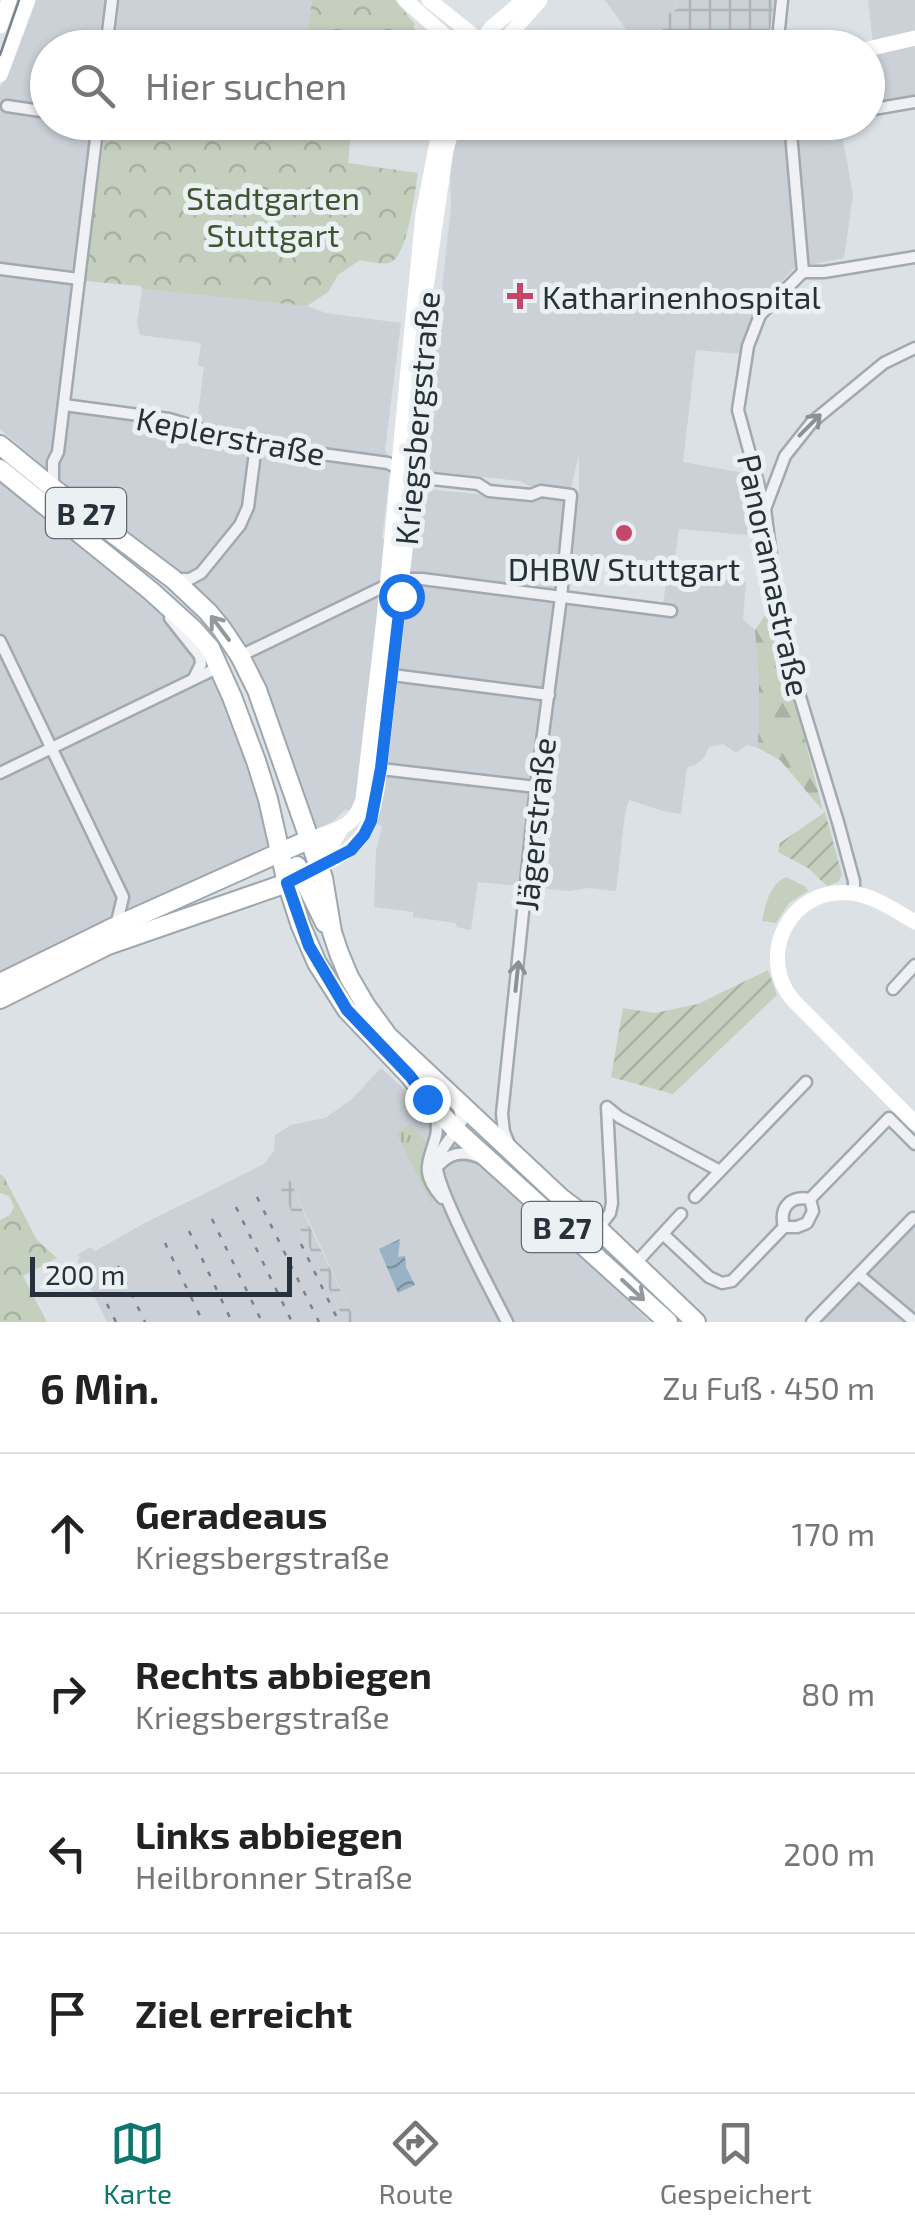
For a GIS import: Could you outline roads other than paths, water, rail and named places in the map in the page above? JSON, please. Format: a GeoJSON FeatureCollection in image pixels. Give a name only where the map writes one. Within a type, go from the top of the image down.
{"type":"FeatureCollection","features":[{"type":"Feature","properties":{"kind":"main road"},"geometry":{"type":"LineString","coordinates":[[0,26],[9,0]]}},
{"type":"Feature","properties":{"kind":"main road"},"geometry":{"type":"LineString","coordinates":[[0,75],[28,0]]}},
{"type":"Feature","properties":{"kind":"main road"},"geometry":{"type":"LineString","coordinates":[[405,0],[438,30]]}},
{"type":"Feature","properties":{"kind":"main road"},"geometry":{"type":"LineString","coordinates":[[429,0],[464,30]]}},
{"type":"Feature","properties":{"kind":"main road"},"geometry":{"type":"LineString","coordinates":[[490,30],[524,0]]}},
{"type":"Feature","properties":{"kind":"main road"},"geometry":{"type":"LineString","coordinates":[[514,30],[540,0]]}},
{"type":"Feature","properties":{"kind":"main road"},"geometry":{"type":"LineString","coordinates":[[885,45],[915,38]]}},
{"type":"Feature","properties":{"kind":"main road","name":"Kriegsbergstraße"},"geometry":{"type":"LineString","coordinates":[[298,862],[352,820],[362,798],[372,733],[423,214],[437,140]]}},
{"type":"Feature","properties":{"kind":"main road","name":"Kriegsbergstraße"},"geometry":{"type":"LineString","coordinates":[[326,889],[371,821],[381,768],[427,357],[422,325],[449,140]]}},
{"type":"Feature","properties":{"kind":"main road","name":"B 27"},"geometry":{"type":"LineString","coordinates":[[0,445],[173,578],[198,601],[240,656],[251,677],[298,862],[295,910],[317,963],[347,1010],[493,1164],[668,1322]]}},
{"type":"Feature","properties":{"kind":"main road","name":"B 27"},"geometry":{"type":"LineString","coordinates":[[0,469],[151,591],[202,638],[220,667],[256,761],[274,824],[298,862],[326,889],[332,932],[349,977],[376,1022],[454,1098],[457,1126]]}},
{"type":"Feature","properties":{"kind":"main road"},"geometry":{"type":"LineString","coordinates":[[172,611],[189,612],[198,601]]}},
{"type":"Feature","properties":{"kind":"main road"},"geometry":{"type":"LineString","coordinates":[[220,667],[251,677]]}},
{"type":"Feature","properties":{"kind":"main road"},"geometry":{"type":"LineString","coordinates":[[255,864],[274,824]]}},
{"type":"Feature","properties":{"kind":"main road"},"geometry":{"type":"LineString","coordinates":[[0,984],[116,926],[255,864],[298,862],[351,850]]}},
{"type":"Feature","properties":{"kind":"main road"},"geometry":{"type":"LineString","coordinates":[[0,999],[108,945],[238,897],[298,862]]}},
{"type":"Feature","properties":{"kind":"main road"},"geometry":{"type":"LineString","coordinates":[[298,862],[332,932]]}},
{"type":"Feature","properties":{"kind":"main road"},"geometry":{"type":"LineString","coordinates":[[232,874],[240,882],[238,897]]}},
{"type":"Feature","properties":{"kind":"main road"},"geometry":{"type":"LineString","coordinates":[[915,922],[854,893],[818,897],[797,910],[788,922],[776,961],[780,980],[793,1000],[915,1123]]}},
{"type":"Feature","properties":{"kind":"main road"},"geometry":{"type":"LineString","coordinates":[[238,897],[272,897],[295,910]]}},
{"type":"Feature","properties":{"kind":"main road","name":"B 27"},"geometry":{"type":"LineString","coordinates":[[457,1126],[512,1152],[696,1322]]}},
{"type":"Feature","properties":{"kind":"street"},"geometry":{"type":"LineString","coordinates":[[108,30],[112,0]]}},
{"type":"Feature","properties":{"kind":"street"},"geometry":{"type":"LineString","coordinates":[[780,30],[782,0]]}},
{"type":"Feature","properties":{"kind":"street"},"geometry":{"type":"LineString","coordinates":[[885,107],[915,102]]}},
{"type":"Feature","properties":{"kind":"street"},"geometry":{"type":"LineString","coordinates":[[6,106],[30,109]]}},
{"type":"Feature","properties":{"kind":"street"},"geometry":{"type":"LineString","coordinates":[[54,489],[53,462],[58,452],[96,140]]}},
{"type":"Feature","properties":{"kind":"street"},"geometry":{"type":"LineString","coordinates":[[792,140],[803,272],[915,257]]}},
{"type":"Feature","properties":{"kind":"street"},"geometry":{"type":"LineString","coordinates":[[0,269],[80,279]]}},
{"type":"Feature","properties":{"kind":"street","name":"Panoramastraße"},"geometry":{"type":"LineString","coordinates":[[803,272],[760,315],[748,346],[738,410],[764,510],[792,674],[838,822],[854,893]]}},
{"type":"Feature","properties":{"kind":"street"},"geometry":{"type":"LineString","coordinates":[[764,510],[784,456],[812,422],[884,363],[915,348]]}},
{"type":"Feature","properties":{"kind":"street","name":"Keplerstraße"},"geometry":{"type":"LineString","coordinates":[[64,405],[169,419],[212,436],[256,445],[388,463],[414,476],[478,484],[489,492],[570,494]]}},
{"type":"Feature","properties":{"kind":"street"},"geometry":{"type":"LineString","coordinates":[[173,578],[190,579],[202,573],[240,526],[246,514],[256,445]]}},
{"type":"Feature","properties":{"kind":"street"},"geometry":{"type":"LineString","coordinates":[[28,469],[53,462]]}},
{"type":"Feature","properties":{"kind":"street","name":"Jägerstraße"},"geometry":{"type":"LineString","coordinates":[[512,1152],[502,1114],[570,494]]}},
{"type":"Feature","properties":{"kind":"street"},"geometry":{"type":"LineString","coordinates":[[198,601],[202,573]]}},
{"type":"Feature","properties":{"kind":"street"},"geometry":{"type":"LineString","coordinates":[[240,656],[403,579],[671,611]]}},
{"type":"Feature","properties":{"kind":"street"},"geometry":{"type":"LineString","coordinates":[[172,611],[168,616],[200,656],[194,679]]}},
{"type":"Feature","properties":{"kind":"street"},"geometry":{"type":"LineString","coordinates":[[0,642],[124,897],[157,908]]}},
{"type":"Feature","properties":{"kind":"street"},"geometry":{"type":"LineString","coordinates":[[0,774],[220,667]]}},
{"type":"Feature","properties":{"kind":"street"},"geometry":{"type":"LineString","coordinates":[[392,675],[549,696]]}},
{"type":"Feature","properties":{"kind":"street"},"geometry":{"type":"LineString","coordinates":[[381,768],[536,787]]}},
{"type":"Feature","properties":{"kind":"street"},"geometry":{"type":"LineString","coordinates":[[116,926],[124,897]]}},
{"type":"Feature","properties":{"kind":"street"},"geometry":{"type":"LineString","coordinates":[[893,988],[915,965]]}},
{"type":"Feature","properties":{"kind":"street"},"geometry":{"type":"LineString","coordinates":[[695,1197],[806,1082]]}},
{"type":"Feature","properties":{"kind":"street"},"geometry":{"type":"LineString","coordinates":[[598,1229],[612,1203],[607,1107],[618,1118],[720,1172]]}},
{"type":"Feature","properties":{"kind":"street"},"geometry":{"type":"LineString","coordinates":[[810,1199],[889,1118],[915,1144]]}},
{"type":"Feature","properties":{"kind":"street"},"geometry":{"type":"LineString","coordinates":[[457,1126],[437,1158],[436,1168],[449,1206],[507,1322]]}},
{"type":"Feature","properties":{"kind":"street"},"geometry":{"type":"LineString","coordinates":[[449,1206],[428,1178],[428,1160],[457,1126]]}},
{"type":"Feature","properties":{"kind":"street"},"geometry":{"type":"LineString","coordinates":[[436,1168],[452,1154],[476,1156],[493,1164]]}},
{"type":"Feature","properties":{"kind":"street"},"geometry":{"type":"LineString","coordinates":[[784,1227],[786,1205],[797,1198],[810,1199]]}},
{"type":"Feature","properties":{"kind":"street"},"geometry":{"type":"LineString","coordinates":[[784,1227],[797,1228],[807,1223],[813,1211],[810,1199]]}},
{"type":"Feature","properties":{"kind":"street"},"geometry":{"type":"LineString","coordinates":[[635,1264],[680,1214]]}},
{"type":"Feature","properties":{"kind":"street"},"geometry":{"type":"LineString","coordinates":[[812,1322],[913,1218]]}},
{"type":"Feature","properties":{"kind":"street"},"geometry":{"type":"LineString","coordinates":[[662,1234],[722,1284],[732,1281],[784,1227]]}},
{"type":"Feature","properties":{"kind":"street"},"geometry":{"type":"LineString","coordinates":[[858,1275],[915,1322]]}},
{"type":"Feature","properties":{"kind":"water"},"geometry":{"type":"Polygon","coordinates":[[[400,1239],[398,1257],[405,1256],[415,1285],[398,1293],[379,1249],[400,1239]]]}},
{"type":"Feature","properties":{"kind":"tram line"},"geometry":{"type":"LineString","coordinates":[[0,55],[19,0]]}},
{"type":"Feature","properties":{"kind":"railway"},"geometry":{"type":"LineString","coordinates":[[257,1197],[319,1322]]}},
{"type":"Feature","properties":{"kind":"railway"},"geometry":{"type":"LineString","coordinates":[[236,1207],[292,1322]]}},
{"type":"Feature","properties":{"kind":"railway"},"geometry":{"type":"LineString","coordinates":[[212,1219],[262,1322]]}},
{"type":"Feature","properties":{"kind":"railway"},"geometry":{"type":"LineString","coordinates":[[189,1231],[232,1322]]}},
{"type":"Feature","properties":{"kind":"railway"},"geometry":{"type":"LineString","coordinates":[[165,1243],[203,1322]]}},
{"type":"Feature","properties":{"kind":"railway"},"geometry":{"type":"LineString","coordinates":[[301,1244],[339,1322]]}},
{"type":"Feature","properties":{"kind":"railway"},"geometry":{"type":"LineString","coordinates":[[118,1266],[145,1322]]}},
{"type":"Feature","properties":{"kind":"railway"},"geometry":{"type":"LineString","coordinates":[[107,1304],[116,1322]]}},
{"type":"Feature","properties":{"kind":"place","name":"Katharinenhospital"},"geometry":{"type":"Point","coordinates":[520,296]}},
{"type":"Feature","properties":{"kind":"place","name":"DHBW Stuttgart"},"geometry":{"type":"Point","coordinates":[624,533]}},
{"type":"Feature","properties":{"kind":"park label","name":"Stadtgarten Stuttgart"},"geometry":{"type":"Point","coordinates":[273,216]}}]}
